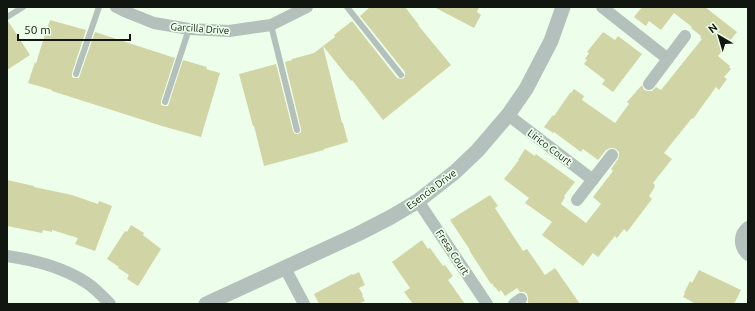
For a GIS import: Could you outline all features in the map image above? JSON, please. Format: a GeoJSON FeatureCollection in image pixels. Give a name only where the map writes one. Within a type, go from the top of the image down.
{"type":"FeatureCollection","features":[{"type":"Feature","properties":{"kind":"street","name":"Garcilla Drive"},"geometry":{"type":"LineString","coordinates":[[116,7],[154,23],[189,29],[229,31],[271,25],[307,7]]}},
{"type":"Feature","properties":{"kind":"street","name":"Esencia Drive"},"geometry":{"type":"LineString","coordinates":[[206,304],[358,234],[391,217],[418,201],[455,172],[478,150],[508,115],[526,89],[551,41],[563,7]]}},
{"type":"Feature","properties":{"kind":"street"},"geometry":{"type":"LineString","coordinates":[[602,7],[668,59]]}},
{"type":"Feature","properties":{"kind":"street"},"geometry":{"type":"LineString","coordinates":[[648,84],[685,36]]}},
{"type":"Feature","properties":{"kind":"street","name":"Lirico Court"},"geometry":{"type":"LineString","coordinates":[[508,115],[593,180]]}},
{"type":"Feature","properties":{"kind":"street"},"geometry":{"type":"LineString","coordinates":[[577,200],[612,155]]}},
{"type":"Feature","properties":{"kind":"street","name":"Fresa Court"},"geometry":{"type":"LineString","coordinates":[[418,201],[487,304]]}},
{"type":"Feature","properties":{"kind":"street"},"geometry":{"type":"LineString","coordinates":[[748,227],[743,233],[741,240],[742,248],[748,255]]}},
{"type":"Feature","properties":{"kind":"street"},"geometry":{"type":"LineString","coordinates":[[7,256],[28,259],[73,274],[88,283],[110,304]]}},
{"type":"Feature","properties":{"kind":"street"},"geometry":{"type":"LineString","coordinates":[[285,268],[304,304]]}},
{"type":"Feature","properties":{"kind":"lane"},"geometry":{"type":"LineString","coordinates":[[7,17],[23,7]]}},
{"type":"Feature","properties":{"kind":"lane"},"geometry":{"type":"LineString","coordinates":[[76,74],[99,7]]}},
{"type":"Feature","properties":{"kind":"lane"},"geometry":{"type":"LineString","coordinates":[[347,7],[401,75]]}},
{"type":"Feature","properties":{"kind":"lane"},"geometry":{"type":"LineString","coordinates":[[271,25],[297,130]]}},
{"type":"Feature","properties":{"kind":"lane"},"geometry":{"type":"LineString","coordinates":[[165,102],[189,29]]}},
{"type":"Feature","properties":{"kind":"building"},"geometry":{"type":"Polygon","coordinates":[[[370,7],[405,7],[451,65],[383,120],[323,46],[352,21],[397,78],[404,78],[405,72],[360,16],[370,7]]]}},
{"type":"Feature","properties":{"kind":"building"},"geometry":{"type":"Polygon","coordinates":[[[434,7],[479,7],[477,12],[481,15],[474,28],[434,7]]]}},
{"type":"Feature","properties":{"kind":"building"},"geometry":{"type":"Polygon","coordinates":[[[642,7],[705,7],[737,32],[718,56],[730,66],[729,67],[731,69],[724,77],[727,79],[719,90],[716,87],[693,119],[692,118],[664,153],[672,159],[653,183],[655,187],[649,196],[652,199],[627,232],[624,229],[617,238],[615,236],[598,257],[593,253],[583,266],[542,235],[552,222],[525,203],[529,198],[504,179],[519,160],[525,149],[535,156],[536,154],[575,182],[564,196],[565,197],[561,204],[586,223],[601,204],[593,197],[613,171],[611,169],[618,159],[619,152],[616,149],[610,148],[606,150],[598,160],[583,149],[581,152],[554,132],[553,133],[544,127],[574,89],[584,96],[582,100],[615,123],[629,104],[627,102],[642,85],[644,90],[652,91],[656,87],[661,90],[702,39],[700,38],[701,36],[691,28],[692,27],[674,13],[661,30],[649,21],[646,26],[634,17],[642,7]]]}},
{"type":"Feature","properties":{"kind":"building"},"geometry":{"type":"Polygon","coordinates":[[[50,20],[86,30],[72,73],[72,77],[75,78],[79,78],[95,32],[175,58],[161,101],[161,105],[164,106],[168,106],[183,60],[207,67],[206,69],[220,73],[201,137],[28,83],[35,62],[36,64],[50,20]]]}},
{"type":"Feature","properties":{"kind":"building"},"geometry":{"type":"Polygon","coordinates":[[[7,21],[30,55],[7,70],[7,21]]]}},
{"type":"Feature","properties":{"kind":"building"},"geometry":{"type":"Polygon","coordinates":[[[603,32],[615,40],[618,36],[642,54],[613,92],[602,84],[605,80],[584,64],[589,53],[587,52],[603,32]]]}},
{"type":"Feature","properties":{"kind":"building"},"geometry":{"type":"Polygon","coordinates":[[[323,46],[348,142],[264,166],[239,74],[276,64],[293,131],[295,134],[298,134],[301,132],[301,129],[285,62],[314,53],[323,46]]]}},
{"type":"Feature","properties":{"kind":"building"},"geometry":{"type":"Polygon","coordinates":[[[7,180],[72,195],[98,204],[99,201],[112,206],[95,251],[75,244],[78,238],[52,230],[52,232],[43,230],[42,233],[7,226],[7,180]]]}},
{"type":"Feature","properties":{"kind":"building"},"geometry":{"type":"Polygon","coordinates":[[[490,195],[498,206],[495,208],[523,251],[527,249],[545,275],[555,268],[580,304],[529,304],[527,294],[520,292],[517,288],[505,296],[501,290],[499,292],[492,283],[491,284],[450,220],[490,195]]]}},
{"type":"Feature","properties":{"kind":"building"},"geometry":{"type":"Polygon","coordinates":[[[131,225],[144,233],[143,235],[161,249],[138,286],[127,279],[129,275],[107,259],[125,231],[127,232],[131,225]]]}},
{"type":"Feature","properties":{"kind":"building"},"geometry":{"type":"Polygon","coordinates":[[[422,240],[428,249],[430,248],[443,266],[445,265],[453,276],[448,280],[465,304],[413,304],[404,292],[410,288],[392,262],[422,240]]]}},
{"type":"Feature","properties":{"kind":"building"},"geometry":{"type":"Polygon","coordinates":[[[699,270],[741,290],[734,304],[696,304],[683,297],[690,281],[692,283],[699,270]]]}},
{"type":"Feature","properties":{"kind":"building"},"geometry":{"type":"Polygon","coordinates":[[[359,272],[365,285],[359,288],[365,301],[358,304],[319,304],[314,294],[352,274],[353,275],[359,272]]]}}]}
